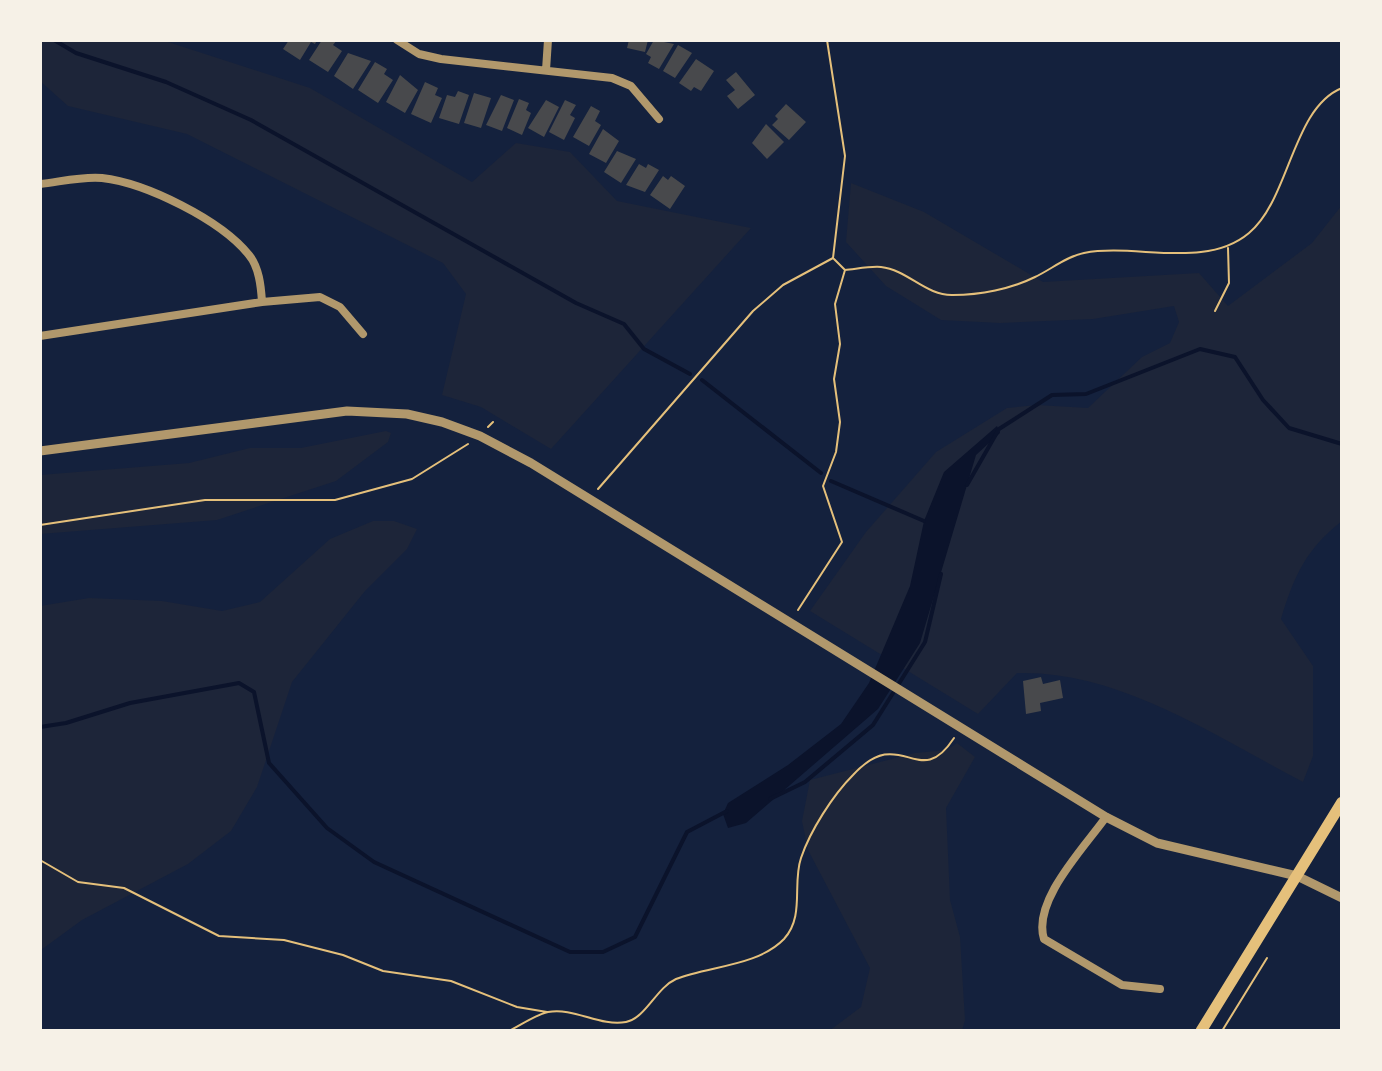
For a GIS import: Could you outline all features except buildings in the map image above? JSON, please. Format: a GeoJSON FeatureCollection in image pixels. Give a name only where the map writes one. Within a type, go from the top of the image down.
{"type":"FeatureCollection","features":[{"type":"Feature","properties":{"kind":"main road"},"geometry":{"type":"LineString","coordinates":[[1201,1031],[1342,802]]}},
{"type":"Feature","properties":{"kind":"street"},"geometry":{"type":"LineString","coordinates":[[397,40],[419,54],[441,59],[612,78],[631,86],[649,103],[659,119]]}},
{"type":"Feature","properties":{"kind":"street"},"geometry":{"type":"LineString","coordinates":[[546,70],[548,40]]}},
{"type":"Feature","properties":{"kind":"street"},"geometry":{"type":"LineString","coordinates":[[40,184],[101,178],[162,196],[227,234],[251,256],[261,283],[262,302]]}},
{"type":"Feature","properties":{"kind":"street"},"geometry":{"type":"LineString","coordinates":[[40,336],[262,302],[320,297],[340,307],[363,334]]}},
{"type":"Feature","properties":{"kind":"street"},"geometry":{"type":"LineString","coordinates":[[40,451],[347,411],[407,414],[480,436],[590,500],[1106,817],[1157,843],[1297,876],[1342,898]]}},
{"type":"Feature","properties":{"kind":"street"},"geometry":{"type":"LineString","coordinates":[[1106,817],[1047,900],[1039,924],[1044,939],[1122,985],[1160,989]]}},
{"type":"Feature","properties":{"kind":"path"},"geometry":{"type":"LineString","coordinates":[[827,40],[845,156],[833,258]]}},
{"type":"Feature","properties":{"kind":"path"},"geometry":{"type":"LineString","coordinates":[[833,258],[845,270],[883,267],[939,295],[957,295],[985,293],[1035,278],[1059,261],[1084,253],[1213,250],[1228,246],[1252,231],[1269,208],[1318,107],[1342,88]]}},
{"type":"Feature","properties":{"kind":"path"},"geometry":{"type":"LineString","coordinates":[[1215,311],[1229,283],[1228,246]]}},
{"type":"Feature","properties":{"kind":"path"},"geometry":{"type":"LineString","coordinates":[[590,500],[753,311],[783,285],[833,258]]}},
{"type":"Feature","properties":{"kind":"path"},"geometry":{"type":"LineString","coordinates":[[798,610],[841,549],[842,542],[823,486],[836,452],[840,422],[834,379],[840,344],[835,304],[845,270]]}},
{"type":"Feature","properties":{"kind":"path"},"geometry":{"type":"LineString","coordinates":[[40,525],[205,500],[335,500],[412,479],[480,436],[493,422]]}},
{"type":"Feature","properties":{"kind":"path"},"geometry":{"type":"LineString","coordinates":[[40,860],[78,882],[124,888],[219,936],[284,940],[343,955],[383,971],[451,981],[517,1007],[613,1024],[631,1021],[659,989],[675,980],[770,951],[786,938],[797,915],[800,859],[850,777],[873,755],[891,752],[923,762],[934,760],[943,755],[962,727]]}},
{"type":"Feature","properties":{"kind":"path"},"geometry":{"type":"LineString","coordinates":[[1222,1031],[1267,958]]}},
{"type":"Feature","properties":{"kind":"path"},"geometry":{"type":"LineString","coordinates":[[509,1031],[548,1012]]}},
{"type":"Feature","properties":{"kind":"shaded area"},"geometry":{"type":"Polygon","coordinates":[[[40,40],[162,40],[310,88],[472,182],[516,143],[570,152],[617,201],[751,228],[551,449],[481,407],[442,395],[466,294],[443,263],[187,134],[68,106],[40,81],[40,40]]]}},
{"type":"Feature","properties":{"kind":"shaded area"},"geometry":{"type":"Polygon","coordinates":[[[851,183],[924,212],[1043,282],[1199,273],[1228,306],[1312,243],[1342,205],[1342,521],[1319,542],[1303,564],[1281,619],[1313,666],[1313,756],[1303,782],[1165,709],[1092,682],[1055,675],[1017,673],[978,714],[810,611],[866,532],[936,452],[1007,408],[1037,405],[1088,408],[1142,357],[1170,343],[1179,322],[1174,306],[1093,319],[1000,323],[941,320],[886,286],[846,242],[851,183]]]}},
{"type":"Feature","properties":{"kind":"shaded area"},"geometry":{"type":"Polygon","coordinates":[[[997,426],[1000,433],[976,455],[920,643],[878,709],[746,823],[728,828],[723,814],[728,803],[788,765],[841,724],[869,683],[910,586],[924,521],[944,472],[997,426]]]}},
{"type":"Feature","properties":{"kind":"shaded area"},"geometry":{"type":"Polygon","coordinates":[[[386,431],[391,433],[388,442],[336,481],[217,520],[40,534],[40,475],[189,463],[250,448],[301,448],[386,431]]]}},
{"type":"Feature","properties":{"kind":"shaded area"},"geometry":{"type":"Polygon","coordinates":[[[373,521],[394,521],[417,529],[407,549],[365,591],[292,682],[257,787],[231,831],[188,864],[82,920],[41,950],[40,606],[89,598],[162,601],[222,611],[260,602],[330,539],[373,521]]]}},
{"type":"Feature","properties":{"kind":"shaded area"},"geometry":{"type":"Polygon","coordinates":[[[957,743],[975,757],[946,808],[950,900],[960,937],[965,1020],[962,1031],[829,1031],[861,1007],[870,968],[808,850],[802,821],[810,780],[915,753],[947,750],[957,743]]]}},
{"type":"Feature","properties":{"kind":"waterway"},"geometry":{"type":"LineString","coordinates":[[54,40],[76,53],[166,82],[251,120],[576,303],[624,324],[644,349],[690,374]]}},
{"type":"Feature","properties":{"kind":"waterway"},"geometry":{"type":"LineString","coordinates":[[967,485],[999,429],[1052,395],[1086,394],[1200,349],[1235,357],[1263,400],[1289,428],[1342,444]]}},
{"type":"Feature","properties":{"kind":"waterway"},"geometry":{"type":"LineString","coordinates":[[702,380],[821,473]]}},
{"type":"Feature","properties":{"kind":"waterway"},"geometry":{"type":"LineString","coordinates":[[831,481],[924,521]]}},
{"type":"Feature","properties":{"kind":"waterway"},"geometry":{"type":"LineString","coordinates":[[770,799],[805,782],[873,725],[925,642],[941,574]]}},
{"type":"Feature","properties":{"kind":"waterway"},"geometry":{"type":"LineString","coordinates":[[40,727],[66,723],[130,703],[239,683],[254,692],[269,763],[327,828],[374,862],[570,952],[603,952],[635,937],[687,832],[727,811]]}}]}
